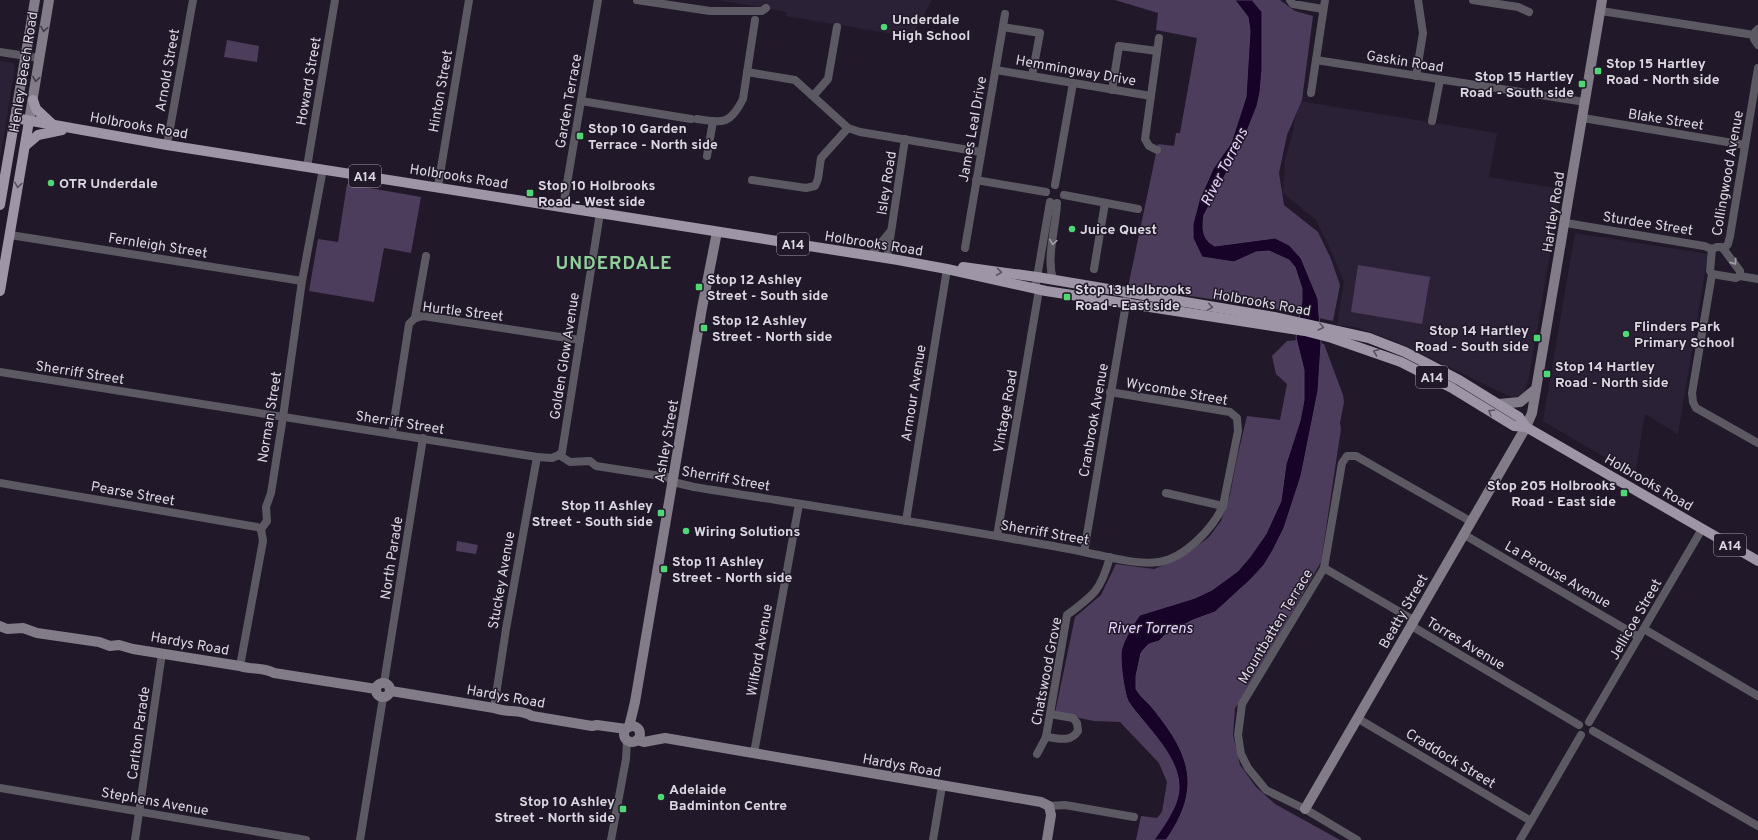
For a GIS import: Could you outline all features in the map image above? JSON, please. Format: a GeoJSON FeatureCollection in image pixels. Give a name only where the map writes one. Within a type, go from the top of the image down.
{"type":"FeatureCollection","features":[{"type":"Feature","properties":{"kind":"main road"},"geometry":{"type":"LineString","coordinates":[[32,100],[36,109],[54,125]]}},
{"type":"Feature","properties":{"kind":"main road","name":"Holbrooks Road"},"geometry":{"type":"LineString","coordinates":[[15,118],[167,145],[438,186],[870,256],[947,269],[1037,289],[1265,325],[1332,338],[1402,362],[1452,388],[1514,426],[1526,427]]}},
{"type":"Feature","properties":{"kind":"main road","name":"Henley Beach Road"},"geometry":{"type":"LineString","coordinates":[[0,205],[15,118]]}},
{"type":"Feature","properties":{"kind":"main road","name":"Henley Beach Road"},"geometry":{"type":"LineString","coordinates":[[0,291],[29,121]]}},
{"type":"Feature","properties":{"kind":"main road","name":"A14"},"geometry":{"type":"LineString","coordinates":[[25,146],[43,132],[78,129]]}},
{"type":"Feature","properties":{"kind":"main road","name":"Holbrooks Road"},"geometry":{"type":"LineString","coordinates":[[947,269],[965,267],[1037,277],[1274,317],[1369,338],[1405,352],[1459,380],[1519,417],[1526,427],[1758,561]]}},
{"type":"Feature","properties":{"kind":"street","name":"Henley Beach Road"},"geometry":{"type":"LineString","coordinates":[[15,118],[35,0]]}},
{"type":"Feature","properties":{"kind":"street","name":"Henley Beach Road"},"geometry":{"type":"LineString","coordinates":[[29,121],[49,0]]}},
{"type":"Feature","properties":{"kind":"street","name":"Arnold Street"},"geometry":{"type":"LineString","coordinates":[[167,145],[193,0]]}},
{"type":"Feature","properties":{"kind":"street","name":"Howard Street"},"geometry":{"type":"LineString","coordinates":[[307,167],[335,0]]}},
{"type":"Feature","properties":{"kind":"street","name":"Hinton Street"},"geometry":{"type":"LineString","coordinates":[[438,186],[469,0]]}},
{"type":"Feature","properties":{"kind":"street","name":"Garden Terrace"},"geometry":{"type":"LineString","coordinates":[[564,207],[598,0]]}},
{"type":"Feature","properties":{"kind":"street"},"geometry":{"type":"LineString","coordinates":[[637,0],[710,11],[762,11],[766,8]]}},
{"type":"Feature","properties":{"kind":"street"},"geometry":{"type":"LineString","coordinates":[[1290,0],[1293,4],[1324,4],[1311,93]]}},
{"type":"Feature","properties":{"kind":"street"},"geometry":{"type":"LineString","coordinates":[[1416,76],[1423,33],[1418,0]]}},
{"type":"Feature","properties":{"kind":"street"},"geometry":{"type":"LineString","coordinates":[[1473,0],[1506,2],[1529,12]]}},
{"type":"Feature","properties":{"kind":"street","name":"Hartley Road"},"geometry":{"type":"LineString","coordinates":[[1526,427],[1532,413],[1566,223],[1602,0]]}},
{"type":"Feature","properties":{"kind":"street"},"geometry":{"type":"LineString","coordinates":[[1601,11],[1756,32],[1754,39],[1758,44]]}},
{"type":"Feature","properties":{"kind":"street","name":"James Leal Drive"},"geometry":{"type":"LineString","coordinates":[[965,248],[1005,14]]}},
{"type":"Feature","properties":{"kind":"street"},"geometry":{"type":"LineString","coordinates":[[581,102],[721,123],[730,119],[738,110],[743,99],[755,20]]}},
{"type":"Feature","properties":{"kind":"street"},"geometry":{"type":"LineString","coordinates":[[814,95],[828,79],[837,27]]}},
{"type":"Feature","properties":{"kind":"street"},"geometry":{"type":"LineString","coordinates":[[1003,27],[1040,33],[1032,76]]}},
{"type":"Feature","properties":{"kind":"street"},"geometry":{"type":"LineString","coordinates":[[1157,150],[1148,146],[1145,139],[1159,38]]}},
{"type":"Feature","properties":{"kind":"street"},"geometry":{"type":"LineString","coordinates":[[1112,90],[1119,46],[1157,51]]}},
{"type":"Feature","properties":{"kind":"street"},"geometry":{"type":"LineString","coordinates":[[0,52],[39,58]]}},
{"type":"Feature","properties":{"kind":"street","name":"Gaskin Road"},"geometry":{"type":"LineString","coordinates":[[1316,60],[1585,102]]}},
{"type":"Feature","properties":{"kind":"street","name":"Collingwood Avenue"},"geometry":{"type":"LineString","coordinates":[[1740,276],[1740,271],[1724,249],[1728,244],[1730,236],[1758,68]]}},
{"type":"Feature","properties":{"kind":"street","name":"Hemmingway Drive"},"geometry":{"type":"LineString","coordinates":[[996,70],[1151,96]]}},
{"type":"Feature","properties":{"kind":"street"},"geometry":{"type":"LineString","coordinates":[[747,72],[795,80],[814,95],[848,128],[860,132],[981,152]]}},
{"type":"Feature","properties":{"kind":"street"},"geometry":{"type":"LineString","coordinates":[[1432,121],[1440,80]]}},
{"type":"Feature","properties":{"kind":"street"},"geometry":{"type":"LineString","coordinates":[[1055,185],[1073,83]]}},
{"type":"Feature","properties":{"kind":"street","name":"Blake Street"},"geometry":{"type":"LineString","coordinates":[[1582,118],[1746,145]]}},
{"type":"Feature","properties":{"kind":"street"},"geometry":{"type":"LineString","coordinates":[[707,156],[712,121]]}},
{"type":"Feature","properties":{"kind":"street"},"geometry":{"type":"LineString","coordinates":[[752,180],[806,188],[815,186],[818,179],[821,158],[848,128]]}},
{"type":"Feature","properties":{"kind":"street","name":"Isley Road"},"geometry":{"type":"LineString","coordinates":[[893,260],[892,230],[905,139]]}},
{"type":"Feature","properties":{"kind":"street","name":"Norman Street"},"geometry":{"type":"LineString","coordinates":[[240,666],[263,541],[261,529],[267,521],[266,507],[271,493],[302,281],[323,169]]}},
{"type":"Feature","properties":{"kind":"street"},"geometry":{"type":"LineString","coordinates":[[976,180],[1046,192]]}},
{"type":"Feature","properties":{"kind":"street"},"geometry":{"type":"LineString","coordinates":[[1055,185],[1060,187],[1064,195],[1062,200],[1053,202],[1046,198],[1046,192],[1049,187],[1055,185]]}},
{"type":"Feature","properties":{"kind":"street"},"geometry":{"type":"LineString","coordinates":[[1064,195],[1138,209]]}},
{"type":"Feature","properties":{"kind":"street"},"geometry":{"type":"LineString","coordinates":[[1053,202],[1056,222],[1049,268],[1053,280]]}},
{"type":"Feature","properties":{"kind":"street","name":"Vintage Road"},"geometry":{"type":"LineString","coordinates":[[997,536],[1037,289],[1037,277],[1053,202]]}},
{"type":"Feature","properties":{"kind":"street"},"geometry":{"type":"LineString","coordinates":[[1094,269],[1105,203]]}},
{"type":"Feature","properties":{"kind":"street","name":"Golden Glow Avenue"},"geometry":{"type":"LineString","coordinates":[[559,455],[562,452],[600,213]]}},
{"type":"Feature","properties":{"kind":"street","name":"Sturdee Street"},"geometry":{"type":"LineString","coordinates":[[1566,223],[1704,246],[1712,249],[1719,246],[1724,249]]}},
{"type":"Feature","properties":{"kind":"street","name":"Isley Road"},"geometry":{"type":"LineString","coordinates":[[870,256],[892,230]]}},
{"type":"Feature","properties":{"kind":"street","name":"Ashley Street"},"geometry":{"type":"LineString","coordinates":[[611,840],[631,734],[635,702],[717,232]]}},
{"type":"Feature","properties":{"kind":"street","name":"Fernleigh Street"},"geometry":{"type":"LineString","coordinates":[[10,235],[302,281]]}},
{"type":"Feature","properties":{"kind":"street","name":"Collingwood Avenue"},"geometry":{"type":"LineString","coordinates":[[1712,249],[1710,271],[1712,274],[1692,393],[1693,402],[1696,408],[1758,443]]}},
{"type":"Feature","properties":{"kind":"street"},"geometry":{"type":"LineString","coordinates":[[415,318],[426,256]]}},
{"type":"Feature","properties":{"kind":"street","name":"Armour Avenue"},"geometry":{"type":"LineString","coordinates":[[906,521],[947,269]]}},
{"type":"Feature","properties":{"kind":"street"},"geometry":{"type":"LineString","coordinates":[[1712,274],[1736,278],[1740,276],[1758,280]]}},
{"type":"Feature","properties":{"kind":"street","name":"Cranbrook Avenue"},"geometry":{"type":"LineString","coordinates":[[1084,552],[1127,293]]}},
{"type":"Feature","properties":{"kind":"street","name":"Hurtle Street"},"geometry":{"type":"LineString","coordinates":[[392,434],[409,324],[415,318],[423,316],[580,340]]}},
{"type":"Feature","properties":{"kind":"street","name":"Sherriff Street"},"geometry":{"type":"LineString","coordinates":[[0,372],[537,457],[552,458],[559,455],[570,462],[590,461],[596,466],[667,477],[673,482],[1145,562],[1160,562],[1176,555],[1209,530],[1223,506],[1238,431],[1237,418]]}},
{"type":"Feature","properties":{"kind":"street"},"geometry":{"type":"LineString","coordinates":[[1499,404],[1520,402],[1536,389]]}},
{"type":"Feature","properties":{"kind":"street","name":"Wycombe Street"},"geometry":{"type":"LineString","coordinates":[[1110,392],[1230,412],[1237,418]]}},
{"type":"Feature","properties":{"kind":"street","name":"Beatty Street"},"geometry":{"type":"LineString","coordinates":[[1305,809],[1413,623],[1470,521],[1526,427]]}},
{"type":"Feature","properties":{"kind":"street","name":"North Parade"},"geometry":{"type":"LineString","coordinates":[[380,686],[423,438]]}},
{"type":"Feature","properties":{"kind":"street","name":"Mountbatten Terrace"},"geometry":{"type":"LineString","coordinates":[[1356,840],[1305,809],[1266,790],[1248,768],[1241,754],[1238,735],[1242,704],[1324,568],[1342,463],[1347,456],[1356,456],[1470,521]]}},
{"type":"Feature","properties":{"kind":"street","name":"Stuckey Avenue"},"geometry":{"type":"LineString","coordinates":[[494,708],[506,630],[537,457]]}},
{"type":"Feature","properties":{"kind":"street","name":"Pearse Street"},"geometry":{"type":"LineString","coordinates":[[0,483],[256,526],[261,529]]}},
{"type":"Feature","properties":{"kind":"street"},"geometry":{"type":"LineString","coordinates":[[1166,493],[1223,506]]}},
{"type":"Feature","properties":{"kind":"street","name":"Wilford Avenue"},"geometry":{"type":"LineString","coordinates":[[754,753],[799,504]]}},
{"type":"Feature","properties":{"kind":"street","name":"Jellicoe Street"},"geometry":{"type":"LineString","coordinates":[[1589,722],[1702,529]]}},
{"type":"Feature","properties":{"kind":"street","name":"La Perouse Avenue"},"geometry":{"type":"LineString","coordinates":[[1463,534],[1639,637]]}},
{"type":"Feature","properties":{"kind":"street","name":"Chatswood Grove"},"geometry":{"type":"LineString","coordinates":[[1037,754],[1046,737],[1067,616],[1092,596],[1104,578],[1110,557]]}},
{"type":"Feature","properties":{"kind":"street","name":"Torres Avenue"},"geometry":{"type":"LineString","coordinates":[[1324,568],[1410,618],[1415,628],[1579,725]]}},
{"type":"Feature","properties":{"kind":"street","name":"Hardys Road"},"geometry":{"type":"LineString","coordinates":[[0,626],[7,628],[23,628],[37,633],[99,642],[110,646],[119,645],[133,649],[240,666],[251,670],[263,669],[274,673],[380,686]]}},
{"type":"Feature","properties":{"kind":"street"},"geometry":{"type":"LineString","coordinates":[[1644,629],[1758,696]]}},
{"type":"Feature","properties":{"kind":"street","name":"Carlton Parade"},"geometry":{"type":"LineString","coordinates":[[134,840],[162,653]]}},
{"type":"Feature","properties":{"kind":"street"},"geometry":{"type":"LineString","coordinates":[[360,840],[388,684],[380,686]]}},
{"type":"Feature","properties":{"kind":"street","name":"Hardys Road"},"geometry":{"type":"LineString","coordinates":[[387,694],[494,708],[505,712],[526,712],[532,716],[592,726],[596,729],[631,734],[660,735],[665,738],[1041,802],[1049,806],[1065,805],[1134,817]]}},
{"type":"Feature","properties":{"kind":"street"},"geometry":{"type":"LineString","coordinates":[[1046,737],[1067,740],[1075,736],[1078,731],[1077,724],[1073,718],[1050,714]]}},
{"type":"Feature","properties":{"kind":"street","name":"Craddock Street"},"geometry":{"type":"LineString","coordinates":[[1357,718],[1531,821]]}},
{"type":"Feature","properties":{"kind":"street"},"geometry":{"type":"LineString","coordinates":[[1584,721],[1589,722],[1593,726],[1593,731],[1589,736],[1581,735],[1578,731],[1579,725],[1584,721]]}},
{"type":"Feature","properties":{"kind":"street"},"geometry":{"type":"LineString","coordinates":[[1593,731],[1758,826]]}},
{"type":"Feature","properties":{"kind":"street"},"geometry":{"type":"LineString","coordinates":[[1520,840],[1581,735]]}},
{"type":"Feature","properties":{"kind":"street"},"geometry":{"type":"LineString","coordinates":[[933,840],[942,786]]}},
{"type":"Feature","properties":{"kind":"street","name":"Stephens Avenue"},"geometry":{"type":"LineString","coordinates":[[0,788],[306,840]]}},
{"type":"Feature","properties":{"kind":"street"},"geometry":{"type":"LineString","coordinates":[[1047,840],[1051,815],[1049,806]]}},
{"type":"Feature","properties":{"kind":"shaded area","name":"Underdale High School"},"geometry":{"type":"Polygon","coordinates":[[[718,0],[932,0],[912,37],[786,16],[787,12],[718,0]]]}},
{"type":"Feature","properties":{"kind":"shaded area"},"geometry":{"type":"Polygon","coordinates":[[[1115,0],[1280,0],[1295,11],[1313,16],[1302,100],[1287,135],[1279,173],[1284,205],[1318,232],[1331,259],[1340,285],[1333,321],[1266,307],[1128,287],[1158,144],[1174,146],[1176,133],[1180,133],[1197,38],[1156,30],[1158,13],[1115,0]]]}},
{"type":"Feature","properties":{"kind":"shaded area"},"geometry":{"type":"Polygon","coordinates":[[[227,40],[259,46],[257,62],[224,57],[227,40]]]}},
{"type":"Feature","properties":{"kind":"shaded area"},"geometry":{"type":"Polygon","coordinates":[[[0,61],[13,63],[15,67],[0,160],[0,61]]]}},
{"type":"Feature","properties":{"kind":"shaded area"},"geometry":{"type":"Polygon","coordinates":[[[1298,101],[1497,133],[1489,177],[1561,189],[1529,377],[1524,393],[1513,398],[1397,342],[1356,327],[1337,325],[1344,282],[1316,220],[1283,193],[1285,160],[1293,131],[1298,101]]]}},
{"type":"Feature","properties":{"kind":"shaded area"},"geometry":{"type":"Polygon","coordinates":[[[347,184],[421,197],[411,253],[384,248],[374,302],[309,291],[318,239],[338,242],[347,184]]]}},
{"type":"Feature","properties":{"kind":"shaded area","name":"Flinders Park Primary School"},"geometry":{"type":"Polygon","coordinates":[[[1575,233],[1708,254],[1678,434],[1645,414],[1635,475],[1543,421],[1575,233]]]}},
{"type":"Feature","properties":{"kind":"shaded area"},"geometry":{"type":"Polygon","coordinates":[[[1358,265],[1430,277],[1422,324],[1351,312],[1358,265]]]}},
{"type":"Feature","properties":{"kind":"shaded area"},"geometry":{"type":"Polygon","coordinates":[[[1309,339],[1324,344],[1343,395],[1344,402],[1321,562],[1243,699],[1235,708],[1233,735],[1240,765],[1256,787],[1275,804],[1340,840],[1136,840],[1141,816],[1157,818],[1162,812],[1167,782],[1159,763],[1120,722],[1094,721],[1055,713],[1075,617],[1101,595],[1116,564],[1154,569],[1188,553],[1209,537],[1221,521],[1230,495],[1247,416],[1280,420],[1287,384],[1276,374],[1272,356],[1287,341],[1309,339]]]}},
{"type":"Feature","properties":{"kind":"shaded area"},"geometry":{"type":"Polygon","coordinates":[[[457,541],[478,545],[476,554],[456,551],[457,541]]]}},
{"type":"Feature","properties":{"kind":"water","name":"River Torrens"},"geometry":{"type":"Polygon","coordinates":[[[1235,0],[1252,0],[1262,12],[1262,70],[1260,92],[1257,106],[1243,141],[1204,215],[1204,233],[1205,237],[1215,246],[1275,238],[1289,245],[1301,258],[1318,299],[1321,345],[1318,391],[1301,476],[1284,528],[1264,565],[1215,612],[1193,620],[1166,634],[1159,641],[1149,644],[1141,653],[1136,676],[1136,689],[1150,705],[1174,738],[1182,754],[1187,770],[1188,786],[1185,803],[1178,821],[1166,840],[1154,840],[1164,826],[1177,800],[1179,786],[1177,773],[1172,760],[1164,747],[1128,701],[1122,674],[1122,648],[1140,615],[1195,598],[1212,590],[1238,571],[1250,557],[1266,534],[1281,501],[1286,464],[1300,421],[1304,400],[1304,370],[1296,338],[1302,301],[1302,289],[1295,267],[1289,260],[1269,251],[1256,252],[1234,262],[1202,257],[1193,238],[1193,224],[1199,201],[1213,169],[1231,143],[1246,97],[1250,31],[1248,17],[1235,0]]]}},
{"type":"Feature","properties":{"kind":"place","name":"Underdale High School"},"geometry":{"type":"Point","coordinates":[884,27]}},
{"type":"Feature","properties":{"kind":"place","name":"Stop 15 Hartley Road - North side"},"geometry":{"type":"Point","coordinates":[1598,71]}},
{"type":"Feature","properties":{"kind":"place","name":"Stop 15 Hartley Road - South side"},"geometry":{"type":"Point","coordinates":[1582,84]}},
{"type":"Feature","properties":{"kind":"place","name":"Stop 10 Garden Terrace - North side"},"geometry":{"type":"Point","coordinates":[580,136]}},
{"type":"Feature","properties":{"kind":"place","name":"OTR Underdale"},"geometry":{"type":"Point","coordinates":[51,183]}},
{"type":"Feature","properties":{"kind":"place","name":"Stop 10 Holbrooks Road - West side"},"geometry":{"type":"Point","coordinates":[530,193]}},
{"type":"Feature","properties":{"kind":"place","name":"Juice Quest"},"geometry":{"type":"Point","coordinates":[1072,229]}},
{"type":"Feature","properties":{"kind":"place","name":"Stop 12 Ashley Street - South side"},"geometry":{"type":"Point","coordinates":[699,287]}},
{"type":"Feature","properties":{"kind":"place","name":"Stop 13 Holbrooks Road - East side"},"geometry":{"type":"Point","coordinates":[1067,297]}},
{"type":"Feature","properties":{"kind":"place","name":"Stop 12 Ashley Street - North side"},"geometry":{"type":"Point","coordinates":[704,328]}},
{"type":"Feature","properties":{"kind":"place","name":"Flinders Park Primary School"},"geometry":{"type":"Point","coordinates":[1626,334]}},
{"type":"Feature","properties":{"kind":"place","name":"Stop 14 Hartley Road - South side"},"geometry":{"type":"Point","coordinates":[1537,338]}},
{"type":"Feature","properties":{"kind":"place","name":"Stop 14 Hartley Road - North side"},"geometry":{"type":"Point","coordinates":[1547,374]}},
{"type":"Feature","properties":{"kind":"place","name":"Stop 205 Holbrooks Road - East side"},"geometry":{"type":"Point","coordinates":[1624,493]}},
{"type":"Feature","properties":{"kind":"place","name":"Stop 11 Ashley Street - South side"},"geometry":{"type":"Point","coordinates":[661,513]}},
{"type":"Feature","properties":{"kind":"place","name":"Wiring Solutions"},"geometry":{"type":"Point","coordinates":[686,531]}},
{"type":"Feature","properties":{"kind":"place","name":"Stop 11 Ashley Street - North side"},"geometry":{"type":"Point","coordinates":[664,569]}},
{"type":"Feature","properties":{"kind":"place","name":"Adelaide Badminton Centre"},"geometry":{"type":"Point","coordinates":[661,797]}},
{"type":"Feature","properties":{"kind":"place","name":"Stop 10 Ashley Street - North side"},"geometry":{"type":"Point","coordinates":[623,809]}},
{"type":"Feature","properties":{"kind":"district","name":"UNDERDALE"},"geometry":{"type":"Point","coordinates":[614,263]}}]}
